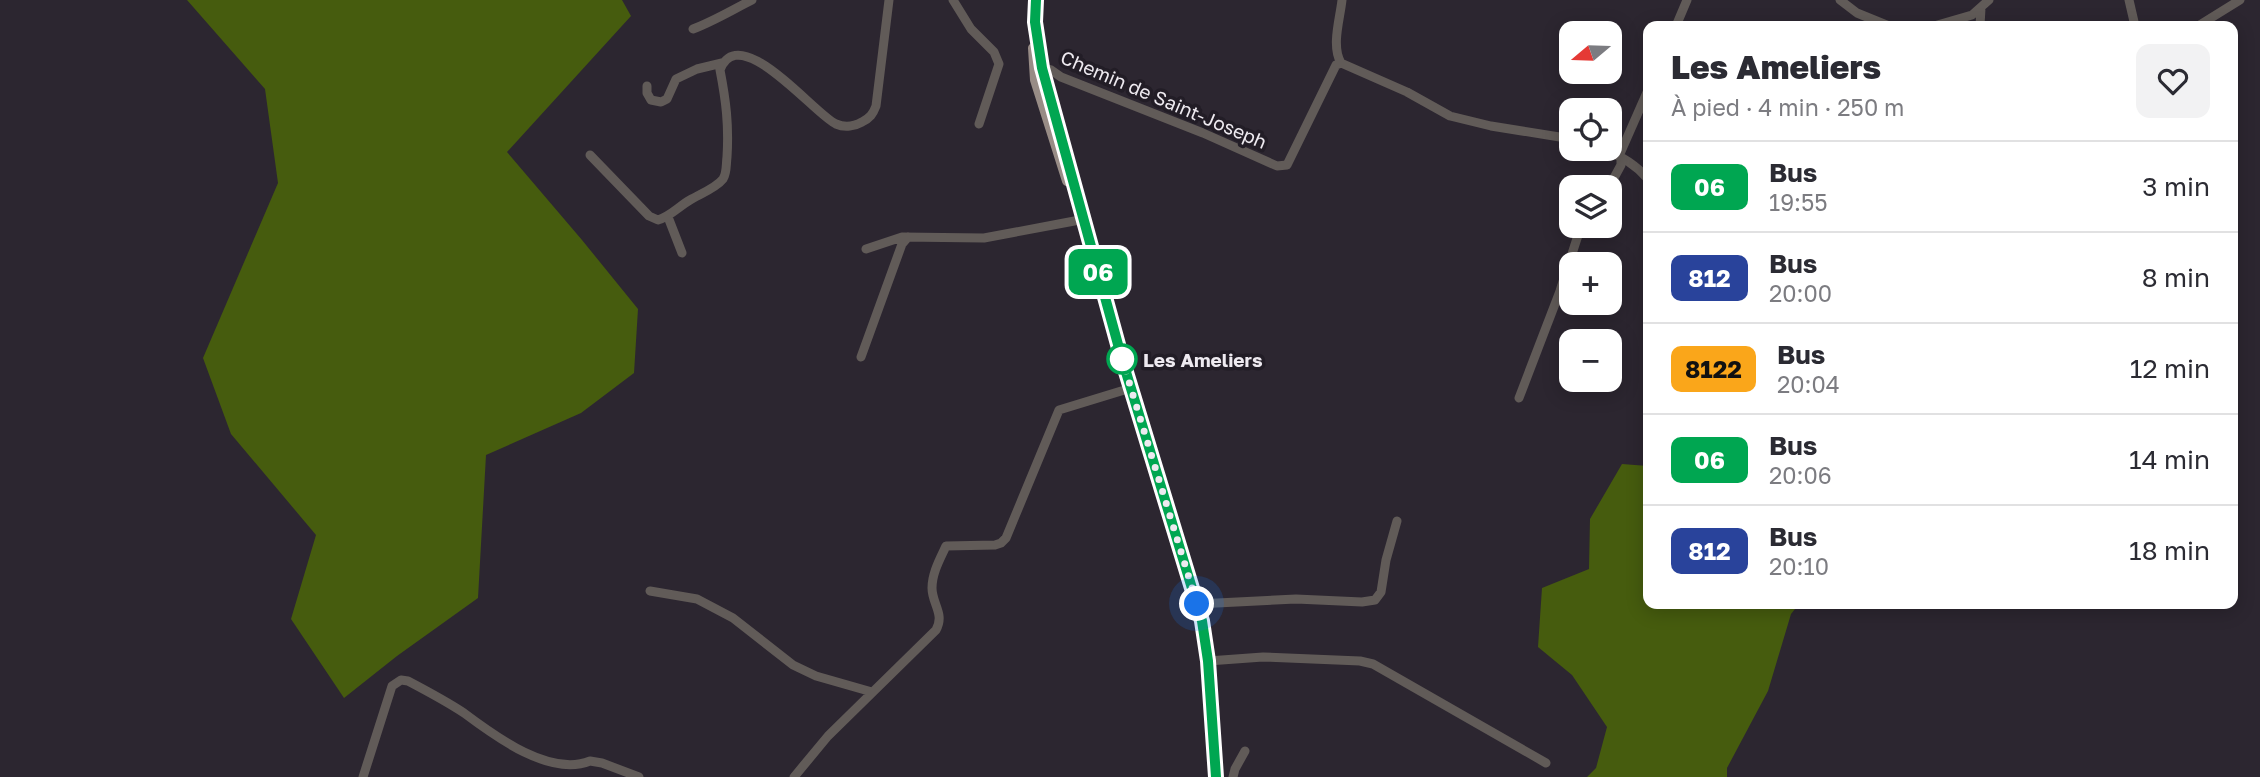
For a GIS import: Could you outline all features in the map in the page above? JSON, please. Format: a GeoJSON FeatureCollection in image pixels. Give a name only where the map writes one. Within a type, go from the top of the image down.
{"type":"FeatureCollection","features":[{"type":"Feature","properties":{"kind":"main road"},"geometry":{"type":"LineString","coordinates":[[1036,0],[1033,45],[1039,96],[1082,220],[1130,388],[1197,604],[1208,661],[1216,777]]}},
{"type":"Feature","properties":{"kind":"main road"},"geometry":{"type":"LineString","coordinates":[[1035,22],[1042,68],[1082,220]]}},
{"type":"Feature","properties":{"kind":"street"},"geometry":{"type":"LineString","coordinates":[[693,29],[715,21],[723,14],[752,0]]}},
{"type":"Feature","properties":{"kind":"street"},"geometry":{"type":"LineString","coordinates":[[647,86],[646,93],[651,100],[661,102],[667,99],[676,79],[737,56],[750,57],[763,63],[826,118],[838,125],[858,125],[868,119],[876,106],[889,0]]}},
{"type":"Feature","properties":{"kind":"street"},"geometry":{"type":"LineString","coordinates":[[953,0],[971,29],[994,52],[999,64],[979,124]]}},
{"type":"Feature","properties":{"kind":"street"},"geometry":{"type":"LineString","coordinates":[[1342,0],[1337,46],[1337,56],[1341,63],[1407,92],[1451,116],[1491,126],[1559,137]]}},
{"type":"Feature","properties":{"kind":"street"},"geometry":{"type":"LineString","coordinates":[[1678,21],[1687,0]]}},
{"type":"Feature","properties":{"kind":"street"},"geometry":{"type":"LineString","coordinates":[[1840,0],[1857,13],[1877,21]]}},
{"type":"Feature","properties":{"kind":"street"},"geometry":{"type":"LineString","coordinates":[[1951,21],[1972,15],[1989,0]]}},
{"type":"Feature","properties":{"kind":"street"},"geometry":{"type":"LineString","coordinates":[[2129,0],[2134,21]]}},
{"type":"Feature","properties":{"kind":"street"},"geometry":{"type":"LineString","coordinates":[[2206,21],[2240,0]]}},
{"type":"Feature","properties":{"kind":"street"},"geometry":{"type":"LineString","coordinates":[[1980,21],[1981,8]]}},
{"type":"Feature","properties":{"kind":"street"},"geometry":{"type":"LineString","coordinates":[[1033,45],[1037,65],[1042,68]]}},
{"type":"Feature","properties":{"kind":"street"},"geometry":{"type":"LineString","coordinates":[[590,155],[649,216],[658,220],[668,217],[723,178],[727,160],[728,111],[720,69],[722,63]]}},
{"type":"Feature","properties":{"kind":"street","name":"Chemin de Saint-Joseph"},"geometry":{"type":"LineString","coordinates":[[1042,68],[1277,166],[1287,165],[1336,65],[1341,63]]}},
{"type":"Feature","properties":{"kind":"street"},"geometry":{"type":"LineString","coordinates":[[1622,151],[1643,102]]}},
{"type":"Feature","properties":{"kind":"street"},"geometry":{"type":"LineString","coordinates":[[1622,157],[1643,173]]}},
{"type":"Feature","properties":{"kind":"street"},"geometry":{"type":"LineString","coordinates":[[668,217],[682,253]]}},
{"type":"Feature","properties":{"kind":"street"},"geometry":{"type":"LineString","coordinates":[[866,249],[902,237],[984,238],[1082,220]]}},
{"type":"Feature","properties":{"kind":"street"},"geometry":{"type":"LineString","coordinates":[[862,358],[902,244],[908,237]]}},
{"type":"Feature","properties":{"kind":"street"},"geometry":{"type":"LineString","coordinates":[[1519,398],[1551,316],[1577,238]]}},
{"type":"Feature","properties":{"kind":"street"},"geometry":{"type":"LineString","coordinates":[[794,777],[828,736],[921,646],[940,624],[941,617],[932,595],[932,586],[933,576],[946,546],[995,545],[1006,538],[1059,410],[1130,388]]}},
{"type":"Feature","properties":{"kind":"street"},"geometry":{"type":"LineString","coordinates":[[1197,604],[1296,599],[1362,602],[1375,600],[1381,592],[1386,560],[1397,521]]}},
{"type":"Feature","properties":{"kind":"street"},"geometry":{"type":"LineString","coordinates":[[650,591],[697,599],[733,618],[793,666],[816,676],[872,692]]}},
{"type":"Feature","properties":{"kind":"street"},"geometry":{"type":"LineString","coordinates":[[1208,661],[1263,657],[1373,664],[1546,763]]}},
{"type":"Feature","properties":{"kind":"street"},"geometry":{"type":"LineString","coordinates":[[363,777],[392,686],[401,680],[408,681],[446,702],[526,759],[552,769],[566,771],[581,768],[590,761],[639,777]]}},
{"type":"Feature","properties":{"kind":"street"},"geometry":{"type":"LineString","coordinates":[[1233,777],[1245,751]]}},
{"type":"Feature","properties":{"kind":"green space"},"geometry":{"type":"Polygon","coordinates":[[[187,0],[622,0],[631,16],[507,152],[638,309],[634,373],[581,413],[486,455],[478,598],[344,698],[291,619],[316,535],[231,434],[203,358],[278,183],[265,89],[187,0]]]}},
{"type":"Feature","properties":{"kind":"green space"},"geometry":{"type":"Polygon","coordinates":[[[1622,464],[1643,466],[1643,609],[1795,609],[1791,614],[1768,691],[1727,768],[1727,777],[1587,777],[1596,768],[1607,727],[1572,675],[1538,647],[1542,588],[1589,569],[1590,519],[1622,464]]]}},
{"type":"Feature","properties":{"kind":"bus line","name":"06"},"geometry":{"type":"LineString","coordinates":[[1036,0],[1035,22],[1042,68],[1122,359],[1202,621],[1208,661],[1216,777]]}},
{"type":"Feature","properties":{"kind":"place","name":"Les Ameliers"},"geometry":{"type":"Point","coordinates":[1122,359]}},
{"type":"Feature","properties":{"kind":"route"},"geometry":{"type":"LineString","coordinates":[[1122,359],[1197,604]]}}]}
